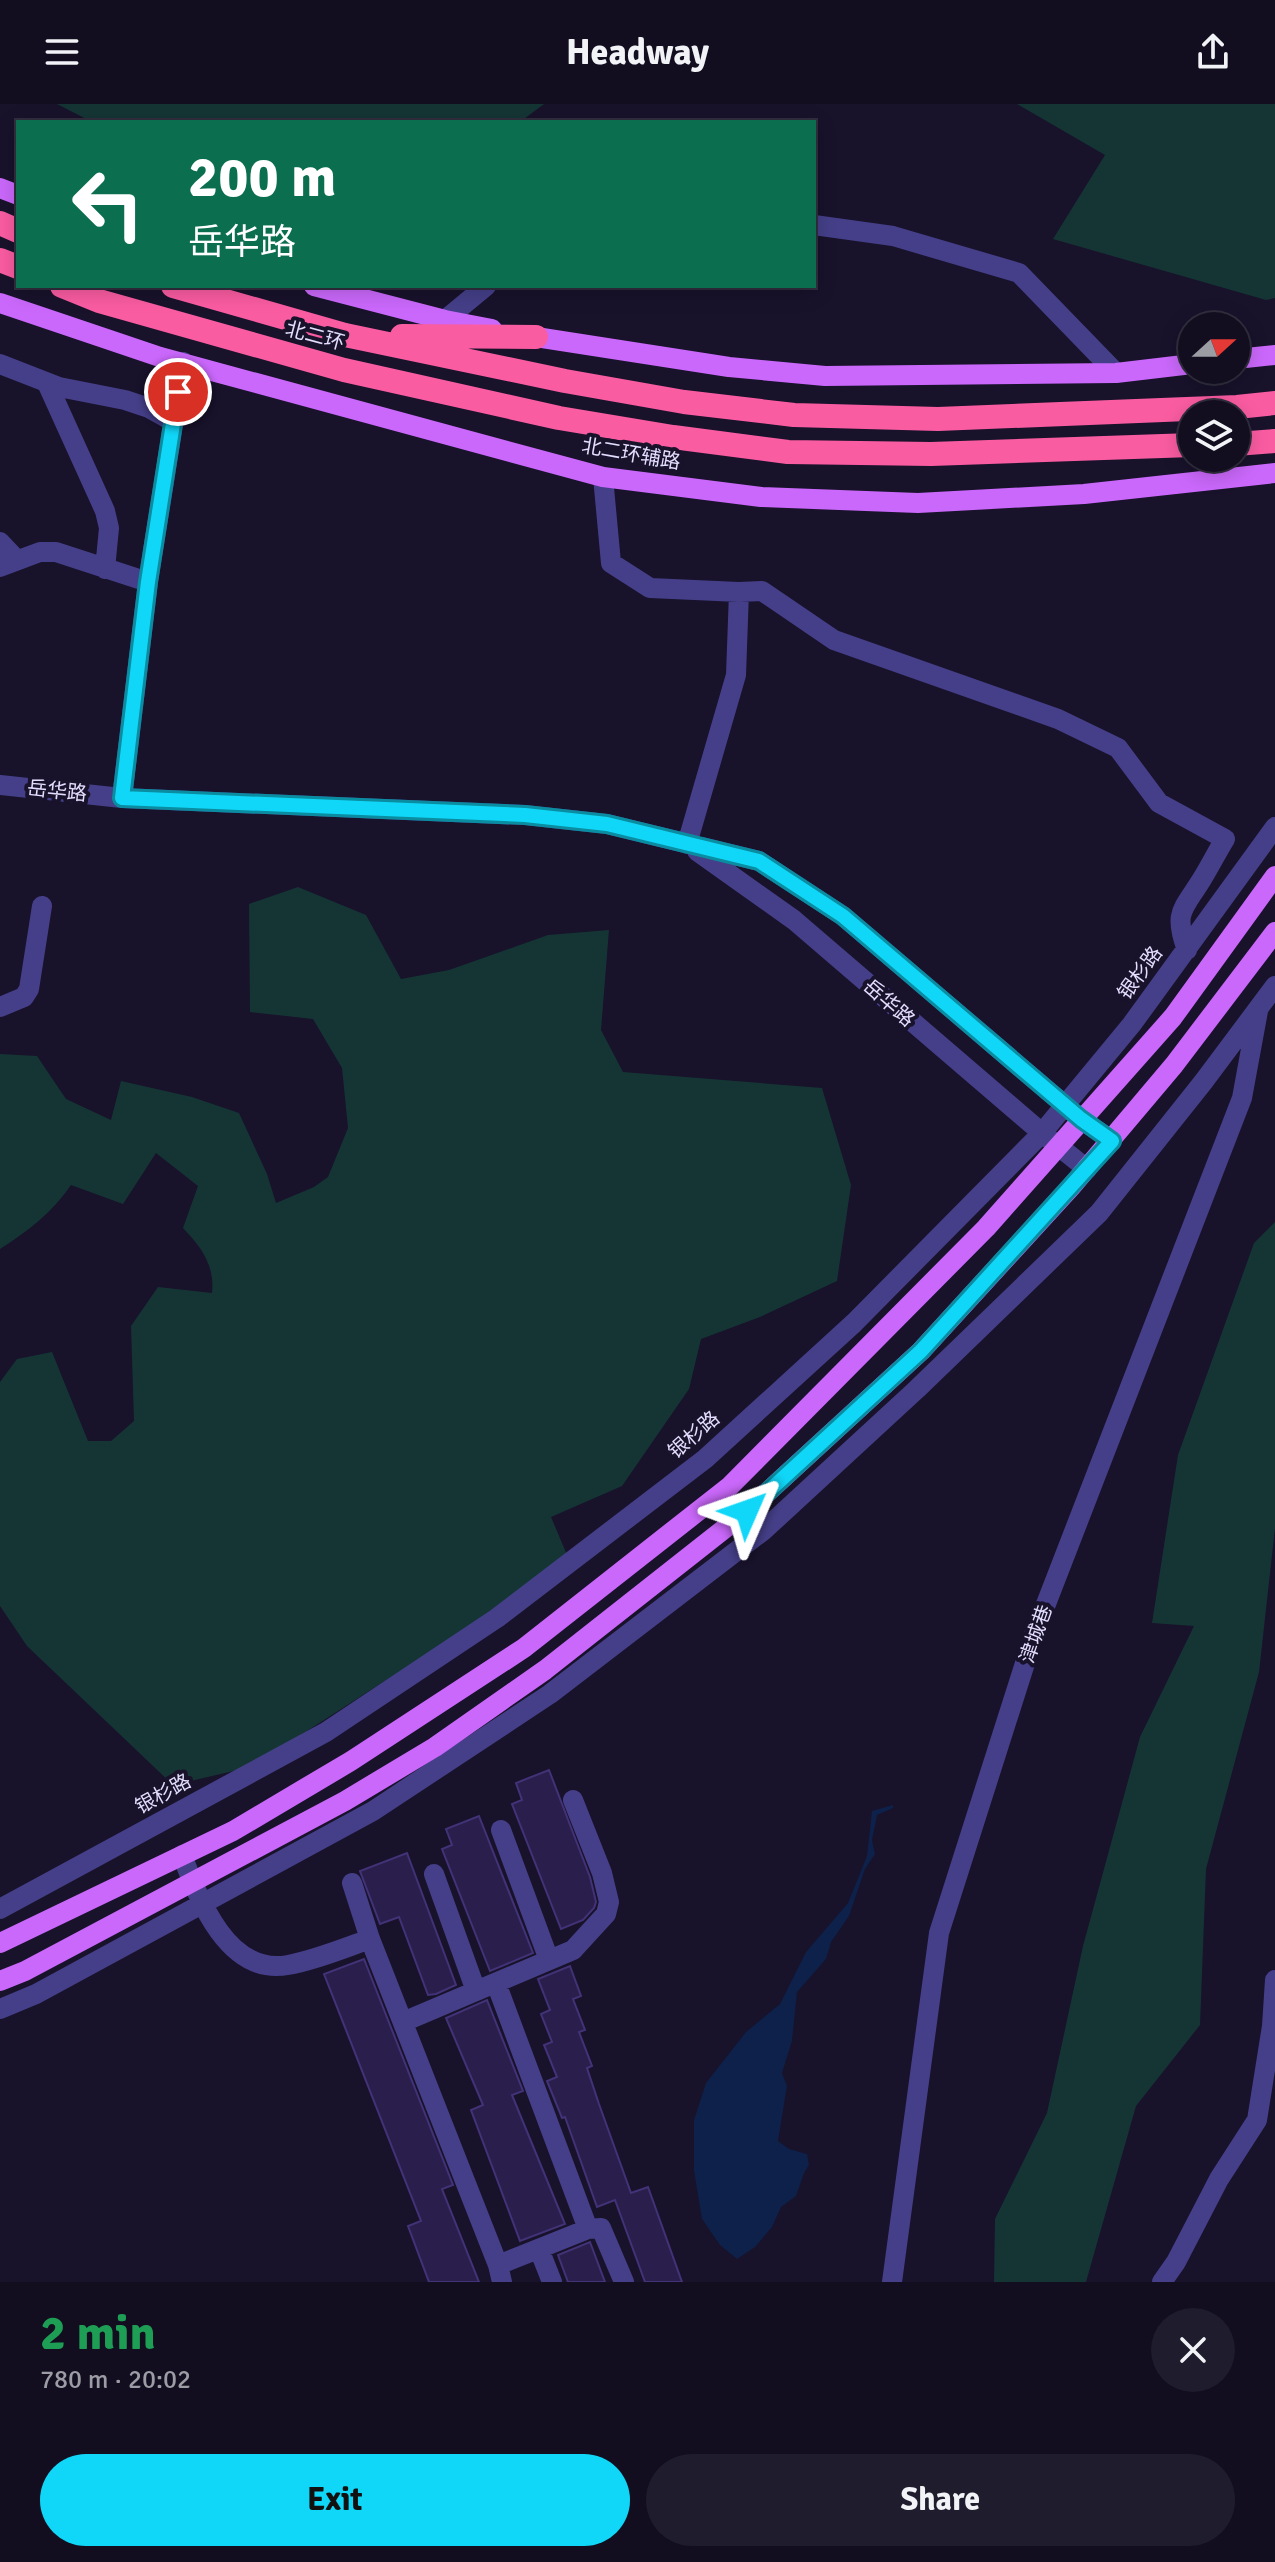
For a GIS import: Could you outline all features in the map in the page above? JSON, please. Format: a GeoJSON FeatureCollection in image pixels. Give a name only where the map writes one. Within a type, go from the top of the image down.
{"type":"FeatureCollection","features":[{"type":"Feature","properties":{"kind":"highway","name":"北二环"},"geometry":{"type":"LineString","coordinates":[[67,288],[99,301],[344,370],[559,418],[673,437],[788,452],[931,454],[1178,445]]}},
{"type":"Feature","properties":{"kind":"highway","name":"北二环"},"geometry":{"type":"LineString","coordinates":[[180,288],[345,335],[565,381],[684,402],[794,415],[938,419],[1275,403]]}},
{"type":"Feature","properties":{"kind":"highway"},"geometry":{"type":"LineString","coordinates":[[345,335],[536,337]]}},
{"type":"Feature","properties":{"kind":"highway"},"geometry":{"type":"LineString","coordinates":[[1250,443],[1275,441]]}},
{"type":"Feature","properties":{"kind":"main road"},"geometry":{"type":"LineString","coordinates":[[322,288],[445,320],[536,337],[729,367],[825,376],[1116,373],[1178,366]]}},
{"type":"Feature","properties":{"kind":"main road","name":"北二环辅路"},"geometry":{"type":"LineString","coordinates":[[0,303],[146,353],[603,477],[761,497],[918,503],[1084,494],[1275,473]]}},
{"type":"Feature","properties":{"kind":"main road"},"geometry":{"type":"LineString","coordinates":[[1250,358],[1275,355]]}},
{"type":"Feature","properties":{"kind":"main road"},"geometry":{"type":"LineString","coordinates":[[0,1943],[233,1831],[351,1761],[524,1648],[730,1486],[986,1228],[1173,1017],[1275,876]]}},
{"type":"Feature","properties":{"kind":"main road"},"geometry":{"type":"LineString","coordinates":[[0,1981],[25,1971],[345,1801],[435,1747],[545,1670],[747,1511],[921,1351],[1087,1169],[1174,1065],[1275,932]]}},
{"type":"Feature","properties":{"kind":"street"},"geometry":{"type":"LineString","coordinates":[[816,225],[893,236],[1019,273],[1116,373]]}},
{"type":"Feature","properties":{"kind":"street"},"geometry":{"type":"LineString","coordinates":[[445,320],[484,288]]}},
{"type":"Feature","properties":{"kind":"street"},"geometry":{"type":"LineString","coordinates":[[122,798],[148,582],[183,362]]}},
{"type":"Feature","properties":{"kind":"street"},"geometry":{"type":"LineString","coordinates":[[0,364],[47,383],[149,408],[174,422]]}},
{"type":"Feature","properties":{"kind":"street"},"geometry":{"type":"LineString","coordinates":[[47,383],[105,511],[109,528],[105,569]]}},
{"type":"Feature","properties":{"kind":"street"},"geometry":{"type":"LineString","coordinates":[[603,477],[611,563],[650,588],[762,591],[834,640],[1058,719],[1118,748],[1159,803],[1225,839],[1182,907],[1180,931],[1187,950]]}},
{"type":"Feature","properties":{"kind":"street"},"geometry":{"type":"LineString","coordinates":[[0,542],[9,563],[40,552],[56,552],[148,582]]}},
{"type":"Feature","properties":{"kind":"street"},"geometry":{"type":"LineString","coordinates":[[687,844],[736,675],[739,592]]}},
{"type":"Feature","properties":{"kind":"street","name":"岳华路"},"geometry":{"type":"LineString","coordinates":[[0,785],[122,798],[525,815],[607,824],[759,861],[843,916],[1081,1119],[1112,1141]]}},
{"type":"Feature","properties":{"kind":"street","name":"银杉路"},"geometry":{"type":"LineString","coordinates":[[0,1909],[326,1732],[497,1618],[705,1459],[854,1323],[1042,1133],[1132,1024],[1275,827]]}},
{"type":"Feature","properties":{"kind":"street","name":"岳华路"},"geometry":{"type":"LineString","coordinates":[[687,844],[794,920],[1087,1169]]}},
{"type":"Feature","properties":{"kind":"street"},"geometry":{"type":"LineString","coordinates":[[0,1007],[24,997],[29,989],[42,906]]}},
{"type":"Feature","properties":{"kind":"street"},"geometry":{"type":"LineString","coordinates":[[0,2009],[36,1994],[373,1811],[550,1694],[764,1530],[917,1389],[1099,1213],[1275,986]]}},
{"type":"Feature","properties":{"kind":"street"},"geometry":{"type":"LineString","coordinates":[[1259,1007],[1275,1024]]}},
{"type":"Feature","properties":{"kind":"street","name":"津城巷"},"geometry":{"type":"LineString","coordinates":[[892,2282],[939,1933],[1034,1635],[1242,1098],[1259,1007]]}},
{"type":"Feature","properties":{"kind":"street"},"geometry":{"type":"LineString","coordinates":[[403,2022],[573,1950],[606,1914],[609,1902],[602,1873],[573,1800]]}},
{"type":"Feature","properties":{"kind":"street"},"geometry":{"type":"LineString","coordinates":[[501,1830],[549,1960]]}},
{"type":"Feature","properties":{"kind":"street"},"geometry":{"type":"LineString","coordinates":[[182,1855],[192,1882],[220,1932],[234,1950],[253,1962],[287,1966],[370,1939]]}},
{"type":"Feature","properties":{"kind":"street"},"geometry":{"type":"LineString","coordinates":[[434,1874],[476,1991]]}},
{"type":"Feature","properties":{"kind":"street"},"geometry":{"type":"LineString","coordinates":[[352,1883],[370,1939],[500,2274],[539,2249],[588,2229],[601,2228],[624,2282]]}},
{"type":"Feature","properties":{"kind":"street"},"geometry":{"type":"LineString","coordinates":[[1162,2282],[1176,2262],[1219,2179],[1257,2120],[1272,2026],[1275,1980]]}},
{"type":"Feature","properties":{"kind":"street"},"geometry":{"type":"LineString","coordinates":[[496,1983],[588,2229]]}},
{"type":"Feature","properties":{"kind":"street"},"geometry":{"type":"LineString","coordinates":[[539,2249],[552,2282]]}},
{"type":"Feature","properties":{"kind":"green space"},"geometry":{"type":"Polygon","coordinates":[[[57,104],[544,104],[523,120],[88,120],[57,104]]]}},
{"type":"Feature","properties":{"kind":"green space"},"geometry":{"type":"Polygon","coordinates":[[[1017,104],[1275,104],[1275,298],[1266,300],[1053,239],[1105,155],[1017,104]]]}},
{"type":"Feature","properties":{"kind":"green space"},"geometry":{"type":"Polygon","coordinates":[[[298,887],[366,915],[401,979],[449,970],[548,935],[609,930],[601,1030],[623,1072],[822,1088],[851,1185],[837,1281],[760,1317],[701,1339],[689,1389],[622,1486],[551,1517],[570,1562],[251,1767],[173,1785],[27,1646],[0,1606],[0,1382],[17,1359],[52,1352],[88,1441],[111,1441],[134,1421],[131,1326],[158,1287],[212,1293],[209,1265],[196,1242],[183,1228],[198,1186],[156,1153],[123,1204],[71,1185],[39,1221],[0,1249],[0,1054],[37,1056],[66,1099],[111,1120],[121,1081],[192,1097],[239,1113],[267,1174],[276,1203],[314,1187],[328,1177],[348,1128],[342,1068],[313,1019],[250,1012],[249,904],[298,887]]]}},
{"type":"Feature","properties":{"kind":"green space"},"geometry":{"type":"Polygon","coordinates":[[[1275,1222],[1275,1528],[1259,1672],[1206,1869],[1200,2025],[1136,2106],[1086,2282],[994,2282],[995,2219],[1047,2113],[1083,1946],[1140,1737],[1194,1626],[1152,1623],[1178,1455],[1254,1243],[1275,1222]]]}},
{"type":"Feature","properties":{"kind":"water"},"geometry":{"type":"Polygon","coordinates":[[[893,1805],[893,1808],[877,1815],[872,1840],[875,1854],[865,1869],[849,1916],[831,1942],[826,1959],[797,1992],[792,2041],[782,2073],[787,2086],[778,2141],[789,2149],[807,2154],[809,2165],[796,2196],[781,2207],[772,2227],[755,2247],[737,2259],[720,2245],[702,2219],[694,2171],[694,2120],[706,2083],[746,2032],[780,2004],[806,1952],[848,1903],[867,1856],[872,1811],[893,1805]]]}},
{"type":"Feature","properties":{"kind":"building"},"geometry":{"type":"Polygon","coordinates":[[[549,1770],[590,1877],[596,1902],[583,1920],[561,1929],[512,1804],[522,1800],[516,1783],[549,1770]]]}},
{"type":"Feature","properties":{"kind":"building"},"geometry":{"type":"Polygon","coordinates":[[[479,1816],[533,1953],[490,1971],[442,1849],[452,1845],[446,1829],[479,1816]]]}},
{"type":"Feature","properties":{"kind":"building"},"geometry":{"type":"Polygon","coordinates":[[[407,1853],[456,1985],[436,1994],[428,1995],[399,1917],[380,1924],[360,1871],[407,1853]]]}},
{"type":"Feature","properties":{"kind":"building"},"geometry":{"type":"Polygon","coordinates":[[[364,1959],[453,2185],[442,2189],[479,2282],[429,2282],[408,2226],[421,2221],[324,1974],[364,1959]]]}},
{"type":"Feature","properties":{"kind":"building"},"geometry":{"type":"Polygon","coordinates":[[[570,1966],[581,1996],[573,1999],[585,2030],[579,2032],[592,2066],[587,2068],[599,2104],[631,2193],[648,2187],[682,2282],[645,2282],[615,2200],[597,2207],[565,2117],[562,2118],[547,2081],[557,2077],[544,2045],[552,2042],[541,2014],[550,2010],[538,1979],[570,1966]]]}},
{"type":"Feature","properties":{"kind":"building"},"geometry":{"type":"Polygon","coordinates":[[[487,2000],[523,2091],[512,2095],[565,2224],[520,2241],[471,2110],[483,2105],[446,2018],[487,2000]]]}},
{"type":"Feature","properties":{"kind":"building"},"geometry":{"type":"Polygon","coordinates":[[[590,2242],[605,2282],[568,2282],[558,2255],[590,2242]]]}},
{"type":"Feature","properties":{"kind":"route"},"geometry":{"type":"LineString","coordinates":[[178,392],[148,582],[122,798],[525,815],[607,824],[759,861],[843,916],[1081,1119],[1112,1141],[921,1351],[747,1511]]}}]}
